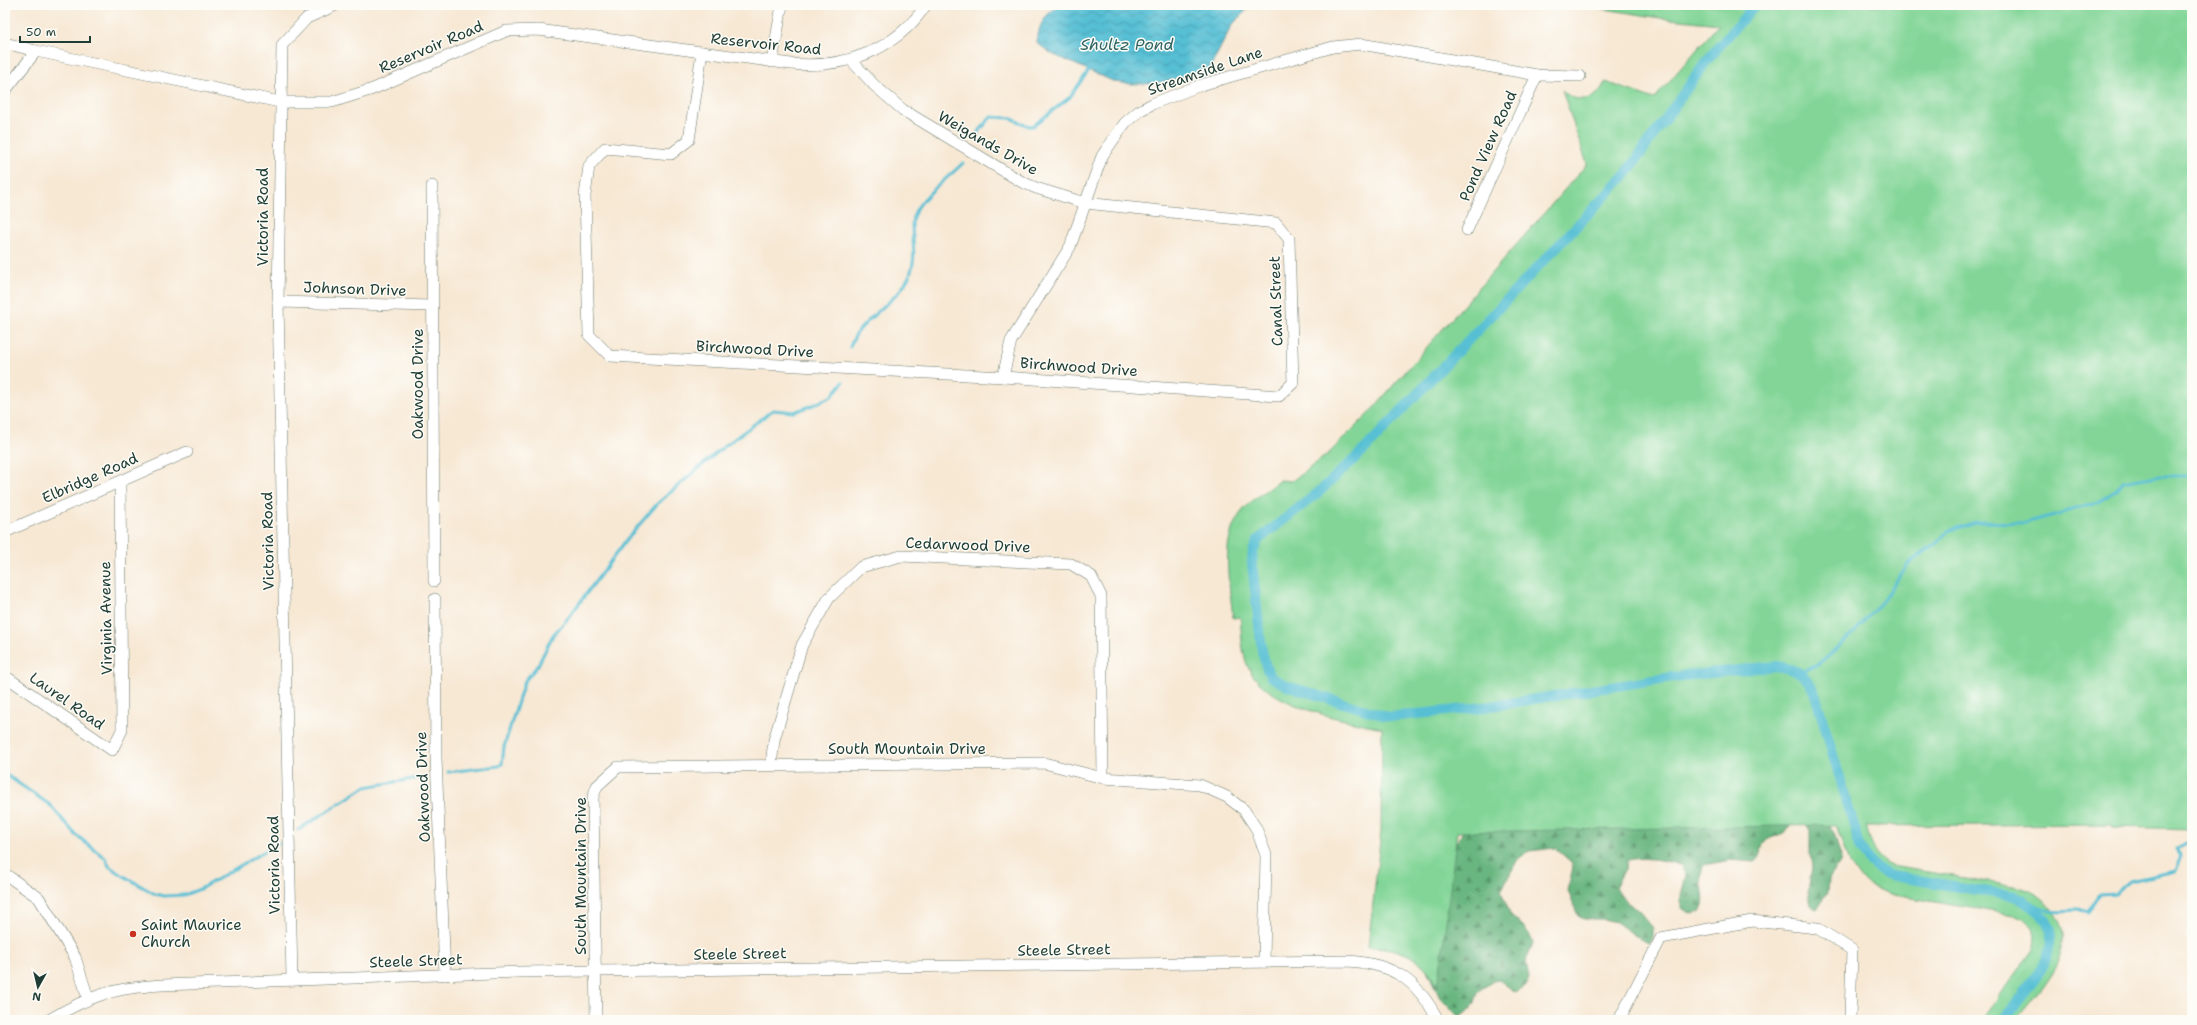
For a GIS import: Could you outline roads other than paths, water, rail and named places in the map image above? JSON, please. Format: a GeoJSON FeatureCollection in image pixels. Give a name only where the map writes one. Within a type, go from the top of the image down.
{"type":"FeatureCollection","features":[{"type":"Feature","properties":{"kind":"street","name":"Victoria Road"},"geometry":{"type":"LineString","coordinates":[[292,980],[278,302],[282,45],[307,18],[336,5]]}},
{"type":"Feature","properties":{"kind":"street"},"geometry":{"type":"LineString","coordinates":[[772,62],[782,5]]}},
{"type":"Feature","properties":{"kind":"street","name":"Reservoir Road"},"geometry":{"type":"LineString","coordinates":[[5,43],[36,51],[280,102],[332,102],[372,89],[506,31],[538,30],[772,62],[812,66],[832,64],[851,60],[878,49],[900,35],[924,6]]}},
{"type":"Feature","properties":{"kind":"street","name":"Streamside Lane"},"geometry":{"type":"LineString","coordinates":[[1003,377],[1011,341],[1070,247],[1102,156],[1125,123],[1139,111],[1166,98],[1201,85],[1333,47],[1361,44],[1537,75],[1580,76]]}},
{"type":"Feature","properties":{"kind":"street"},"geometry":{"type":"LineString","coordinates":[[5,91],[36,51]]}},
{"type":"Feature","properties":{"kind":"street","name":"Birchwood Drive"},"geometry":{"type":"LineString","coordinates":[[702,52],[689,140],[671,154],[605,148],[589,166],[585,196],[589,335],[610,356],[1003,377],[1278,396],[1293,383]]}},
{"type":"Feature","properties":{"kind":"street","name":"Weigands Drive"},"geometry":{"type":"LineString","coordinates":[[851,60],[893,103],[916,119],[1022,182],[1036,188],[1085,203],[1276,223]]}},
{"type":"Feature","properties":{"kind":"street","name":"Pond View Road"},"geometry":{"type":"LineString","coordinates":[[1467,230],[1537,75]]}},
{"type":"Feature","properties":{"kind":"street","name":"Oakwood Drive"},"geometry":{"type":"LineString","coordinates":[[432,186],[434,581]]}},
{"type":"Feature","properties":{"kind":"street","name":"Canal Street"},"geometry":{"type":"LineString","coordinates":[[1276,223],[1289,239],[1293,383]]}},
{"type":"Feature","properties":{"kind":"street","name":"Johnson Drive"},"geometry":{"type":"LineString","coordinates":[[278,302],[432,306]]}},
{"type":"Feature","properties":{"kind":"street","name":"Elbridge Road"},"geometry":{"type":"LineString","coordinates":[[5,532],[187,452]]}},
{"type":"Feature","properties":{"kind":"street","name":"Virginia Avenue"},"geometry":{"type":"LineString","coordinates":[[112,750],[122,730],[120,482]]}},
{"type":"Feature","properties":{"kind":"street","name":"Cedarwood Drive"},"geometry":{"type":"LineString","coordinates":[[772,765],[774,740],[802,645],[829,598],[861,567],[901,556],[1071,564],[1091,576],[1101,596],[1103,778]]}},
{"type":"Feature","properties":{"kind":"street","name":"Oakwood Drive"},"geometry":{"type":"LineString","coordinates":[[434,599],[436,758],[445,975]]}},
{"type":"Feature","properties":{"kind":"street","name":"Laurel Road"},"geometry":{"type":"LineString","coordinates":[[5,676],[112,750]]}},
{"type":"Feature","properties":{"kind":"street","name":"South Mountain Drive"},"geometry":{"type":"LineString","coordinates":[[596,1020],[593,797],[597,786],[605,777],[618,767],[1044,764],[1103,778],[1200,785],[1227,797],[1244,810],[1256,828],[1266,855],[1264,962]]}},
{"type":"Feature","properties":{"kind":"street"},"geometry":{"type":"LineString","coordinates":[[5,874],[40,898],[75,957],[88,998]]}},
{"type":"Feature","properties":{"kind":"street"},"geometry":{"type":"LineString","coordinates":[[1619,1020],[1661,938],[1752,921],[1817,928],[1852,950],[1850,1020]]}},
{"type":"Feature","properties":{"kind":"street","name":"Steele Street"},"geometry":{"type":"LineString","coordinates":[[49,1020],[88,998],[140,986],[596,971],[1348,961],[1373,964],[1397,972],[1415,986],[1427,999],[1438,1020]]}},
{"type":"Feature","properties":{"kind":"water","name":"Shultz Pond"},"geometry":{"type":"Polygon","coordinates":[[[1060,5],[1251,5],[1232,25],[1209,70],[1163,82],[1127,84],[1115,82],[1052,54],[1037,43],[1041,25],[1046,16],[1060,5]]]}},
{"type":"Feature","properties":{"kind":"waterway"},"geometry":{"type":"LineString","coordinates":[[1755,5],[1708,59],[1626,174],[1365,449],[1319,492],[1258,540],[1253,552],[1252,563],[1262,651],[1267,670],[1271,677],[1287,686],[1389,717],[1485,707],[1673,677],[1776,666],[1796,671],[1805,677],[1815,694],[1860,846],[1869,861],[1882,871],[1892,876],[2014,896],[2036,909],[2048,924],[2051,939],[2048,955],[2040,971],[2004,1020]]}},
{"type":"Feature","properties":{"kind":"waterway"},"geometry":{"type":"LineString","coordinates":[[977,134],[991,117],[1010,118],[1026,125],[1033,126],[1070,97],[1091,67]]}},
{"type":"Feature","properties":{"kind":"waterway"},"geometry":{"type":"LineString","coordinates":[[850,347],[855,336],[863,325],[900,291],[910,274],[914,255],[912,223],[918,207],[933,190],[963,163]]}},
{"type":"Feature","properties":{"kind":"waterway"},"geometry":{"type":"LineString","coordinates":[[448,772],[499,766],[502,764],[504,747],[524,682],[538,665],[553,635],[569,617],[627,539],[658,503],[721,449],[773,410],[794,412],[813,405],[832,396],[843,382]]}},
{"type":"Feature","properties":{"kind":"waterway"},"geometry":{"type":"LineString","coordinates":[[1800,673],[1818,664],[1853,634],[1884,599],[1908,564],[1937,543],[1948,531],[1976,522],[2025,523],[2094,504],[2117,490],[2123,482],[2156,476],[2192,476]]}},
{"type":"Feature","properties":{"kind":"waterway"},"geometry":{"type":"LineString","coordinates":[[5,774],[50,805],[75,834],[106,859],[109,866],[155,894],[164,896],[184,895],[200,889],[279,843]]}},
{"type":"Feature","properties":{"kind":"waterway"},"geometry":{"type":"LineString","coordinates":[[298,830],[365,787],[425,777]]}},
{"type":"Feature","properties":{"kind":"waterway"},"geometry":{"type":"LineString","coordinates":[[2031,904],[2054,911],[2078,910],[2088,912],[2100,894],[2115,893],[2130,881],[2175,871],[2181,855],[2177,849],[2192,841]]}},
{"type":"Feature","properties":{"kind":"place","name":"Saint Maurice Church"},"geometry":{"type":"Point","coordinates":[133,934]}}]}
